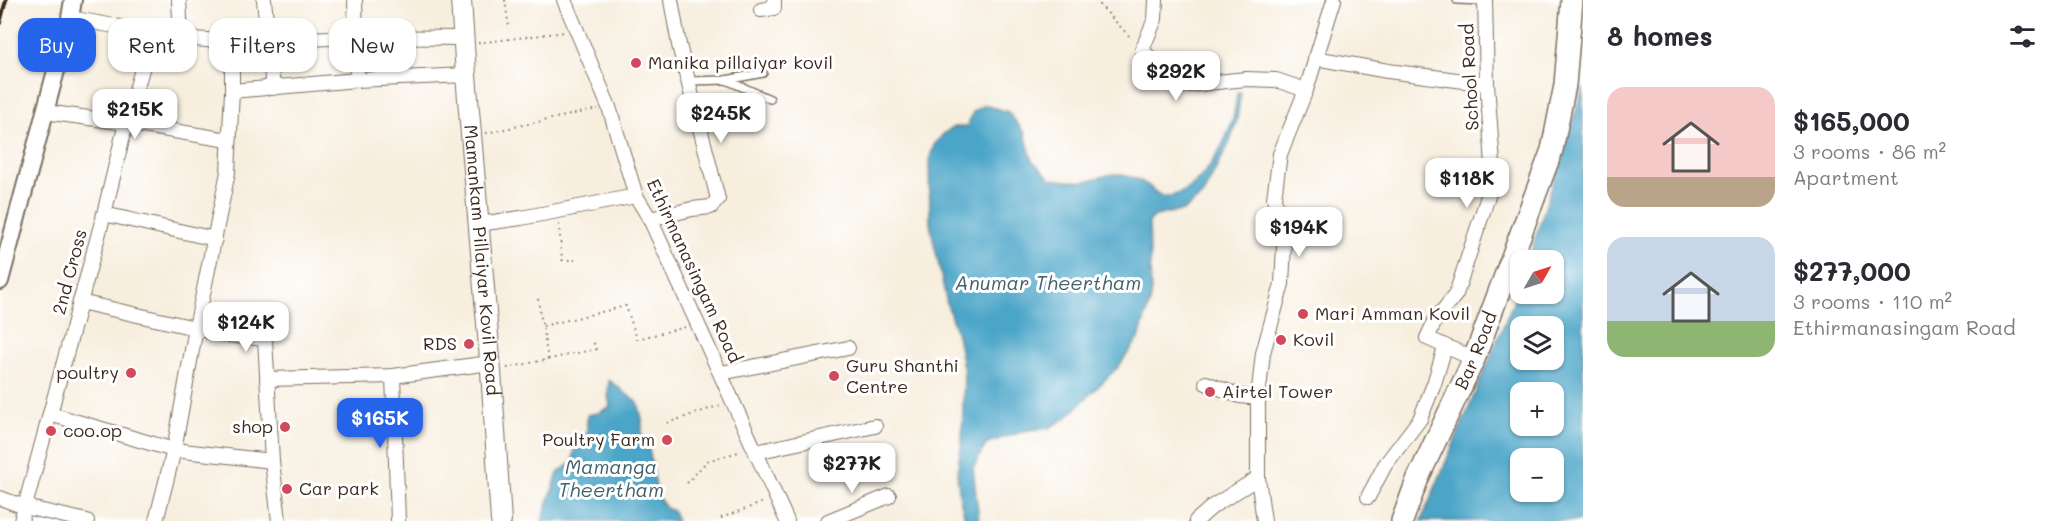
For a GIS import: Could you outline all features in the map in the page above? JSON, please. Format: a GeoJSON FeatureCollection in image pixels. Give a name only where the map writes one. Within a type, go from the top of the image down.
{"type":"FeatureCollection","features":[{"type":"Feature","properties":{"kind":"main road","name":"Mamankam Pillaiyar Kovil Road"},"geometry":{"type":"LineString","coordinates":[[461,0],[465,75],[472,133],[491,367],[501,521]]}},
{"type":"Feature","properties":{"kind":"main road","name":"Bar Road"},"geometry":{"type":"LineString","coordinates":[[1402,521],[1418,478],[1474,359],[1552,150],[1565,85],[1572,0]]}},
{"type":"Feature","properties":{"kind":"street"},"geometry":{"type":"LineString","coordinates":[[70,18],[72,0]]}},
{"type":"Feature","properties":{"kind":"street"},"geometry":{"type":"LineString","coordinates":[[179,0],[180,18]]}},
{"type":"Feature","properties":{"kind":"street"},"geometry":{"type":"LineString","coordinates":[[264,0],[266,18]]}},
{"type":"Feature","properties":{"kind":"street"},"geometry":{"type":"LineString","coordinates":[[355,0],[355,18]]}},
{"type":"Feature","properties":{"kind":"street","name":"Ethirmanasingam Road"},"geometry":{"type":"LineString","coordinates":[[564,0],[609,107],[636,195],[650,219],[722,373],[787,521]]}},
{"type":"Feature","properties":{"kind":"street"},"geometry":{"type":"LineString","coordinates":[[650,219],[692,208],[711,207],[718,199],[679,45],[671,0]]}},
{"type":"Feature","properties":{"kind":"street"},"geometry":{"type":"LineString","coordinates":[[761,10],[774,8],[774,0]]}},
{"type":"Feature","properties":{"kind":"street"},"geometry":{"type":"LineString","coordinates":[[1156,0],[1155,19],[1142,50],[1179,86],[1246,79],[1276,80],[1306,90]]}},
{"type":"Feature","properties":{"kind":"street"},"geometry":{"type":"LineString","coordinates":[[1264,521],[1258,478],[1258,398],[1263,353],[1282,284],[1284,244],[1274,198],[1280,154],[1306,90],[1334,0]]}},
{"type":"Feature","properties":{"kind":"street","name":"School Road"},"geometry":{"type":"LineString","coordinates":[[1474,359],[1427,338],[1435,321],[1456,294],[1494,178],[1487,84],[1485,0]]}},
{"type":"Feature","properties":{"kind":"street"},"geometry":{"type":"LineString","coordinates":[[416,39],[463,41]]}},
{"type":"Feature","properties":{"kind":"street"},"geometry":{"type":"LineString","coordinates":[[1315,58],[1388,71],[1487,84]]}},
{"type":"Feature","properties":{"kind":"street"},"geometry":{"type":"LineString","coordinates":[[0,281],[56,72]]}},
{"type":"Feature","properties":{"kind":"street","name":"2nd Cross"},"geometry":{"type":"LineString","coordinates":[[21,521],[141,72]]}},
{"type":"Feature","properties":{"kind":"street"},"geometry":{"type":"LineString","coordinates":[[156,521],[174,450],[228,172],[232,72]]}},
{"type":"Feature","properties":{"kind":"street"},"geometry":{"type":"LineString","coordinates":[[271,72],[273,88]]}},
{"type":"Feature","properties":{"kind":"street"},"geometry":{"type":"LineString","coordinates":[[357,72],[357,80]]}},
{"type":"Feature","properties":{"kind":"street"},"geometry":{"type":"LineString","coordinates":[[232,91],[357,80],[465,75]]}},
{"type":"Feature","properties":{"kind":"street"},"geometry":{"type":"LineString","coordinates":[[45,112],[228,140]]}},
{"type":"Feature","properties":{"kind":"street"},"geometry":{"type":"LineString","coordinates":[[479,224],[636,195]]}},
{"type":"Feature","properties":{"kind":"street"},"geometry":{"type":"LineString","coordinates":[[104,214],[215,239]]}},
{"type":"Feature","properties":{"kind":"street"},"geometry":{"type":"LineString","coordinates":[[80,302],[226,335],[265,339],[272,462],[279,521]]}},
{"type":"Feature","properties":{"kind":"street"},"geometry":{"type":"LineString","coordinates":[[1368,497],[1385,465],[1420,419],[1445,347]]}},
{"type":"Feature","properties":{"kind":"street"},"geometry":{"type":"LineString","coordinates":[[722,373],[848,348]]}},
{"type":"Feature","properties":{"kind":"street"},"geometry":{"type":"LineString","coordinates":[[267,379],[393,376],[491,367]]}},
{"type":"Feature","properties":{"kind":"street"},"geometry":{"type":"LineString","coordinates":[[393,376],[398,521]]}},
{"type":"Feature","properties":{"kind":"street"},"geometry":{"type":"LineString","coordinates":[[1206,382],[1240,396],[1258,398]]}},
{"type":"Feature","properties":{"kind":"street"},"geometry":{"type":"LineString","coordinates":[[50,414],[174,450],[272,462]]}},
{"type":"Feature","properties":{"kind":"street"},"geometry":{"type":"LineString","coordinates":[[755,450],[875,426]]}},
{"type":"Feature","properties":{"kind":"street"},"geometry":{"type":"LineString","coordinates":[[1196,521],[1213,506],[1258,478]]}},
{"type":"Feature","properties":{"kind":"street"},"geometry":{"type":"LineString","coordinates":[[828,521],[889,496]]}},
{"type":"Feature","properties":{"kind":"street"},"geometry":{"type":"LineString","coordinates":[[0,498],[25,507],[87,521]]}},
{"type":"Feature","properties":{"kind":"lane"},"geometry":{"type":"LineString","coordinates":[[1456,0],[1485,0]]}},
{"type":"Feature","properties":{"kind":"lane"},"geometry":{"type":"LineString","coordinates":[[689,81],[726,80],[763,73]]}},
{"type":"Feature","properties":{"kind":"lane"},"geometry":{"type":"LineString","coordinates":[[726,80],[770,99]]}},
{"type":"Feature","properties":{"kind":"path"},"geometry":{"type":"LineString","coordinates":[[506,0],[509,28]]}},
{"type":"Feature","properties":{"kind":"path"},"geometry":{"type":"LineString","coordinates":[[1095,0],[1142,50]]}},
{"type":"Feature","properties":{"kind":"path"},"geometry":{"type":"LineString","coordinates":[[463,41],[577,31]]}},
{"type":"Feature","properties":{"kind":"path"},"geometry":{"type":"LineString","coordinates":[[472,133],[490,134],[609,107]]}},
{"type":"Feature","properties":{"kind":"path"},"geometry":{"type":"LineString","coordinates":[[558,211],[562,260],[575,260]]}},
{"type":"Feature","properties":{"kind":"path"},"geometry":{"type":"LineString","coordinates":[[538,299],[548,360]]}},
{"type":"Feature","properties":{"kind":"path"},"geometry":{"type":"LineString","coordinates":[[543,326],[626,306],[638,339],[699,324]]}},
{"type":"Feature","properties":{"kind":"path"},"geometry":{"type":"LineString","coordinates":[[491,367],[548,360],[596,350],[593,341]]}},
{"type":"Feature","properties":{"kind":"path"},"geometry":{"type":"LineString","coordinates":[[667,423],[734,401]]}},
{"type":"Feature","properties":{"kind":"path"},"geometry":{"type":"LineString","coordinates":[[687,483],[707,461],[755,450]]}},
{"type":"Feature","properties":{"kind":"path"},"geometry":{"type":"LineString","coordinates":[[721,518],[776,497]]}},
{"type":"Feature","properties":{"kind":"water"},"geometry":{"type":"Polygon","coordinates":[[[1583,88],[1583,521],[1421,521],[1513,304],[1564,304],[1564,250],[1531,250],[1583,88]]]}},
{"type":"Feature","properties":{"kind":"water","name":"Anumar Theertham"},"geometry":{"type":"Polygon","coordinates":[[[1241,92],[1237,119],[1230,142],[1202,196],[1183,211],[1153,217],[1149,221],[1151,299],[1139,338],[1118,367],[1065,419],[1049,428],[1028,430],[987,443],[973,468],[979,521],[966,521],[960,499],[957,473],[962,440],[964,372],[930,224],[929,160],[934,145],[944,133],[954,127],[967,127],[973,112],[985,105],[1008,112],[1025,133],[1032,160],[1051,179],[1084,181],[1119,174],[1139,180],[1162,196],[1177,194],[1198,180],[1216,156],[1232,121],[1237,93],[1241,92]]]}},
{"type":"Feature","properties":{"kind":"water","name":"Mamanga Theertham"},"geometry":{"type":"Polygon","coordinates":[[[609,380],[638,403],[642,419],[642,438],[648,444],[658,497],[666,508],[673,511],[677,521],[542,521],[558,473],[573,461],[574,451],[581,445],[579,434],[587,435],[587,415],[610,407],[609,380]]]}},
{"type":"Feature","properties":{"kind":"railway"},"geometry":{"type":"LineString","coordinates":[[0,23],[6,0]]}},
{"type":"Feature","properties":{"kind":"place","name":"Manika pillaiyar kovil"},"geometry":{"type":"Point","coordinates":[636,63]}},
{"type":"Feature","properties":{"kind":"place","name":"Mari Amman Kovil"},"geometry":{"type":"Point","coordinates":[1303,314]}},
{"type":"Feature","properties":{"kind":"place","name":"Kovil"},"geometry":{"type":"Point","coordinates":[1281,340]}},
{"type":"Feature","properties":{"kind":"place","name":"RDS"},"geometry":{"type":"Point","coordinates":[469,344]}},
{"type":"Feature","properties":{"kind":"place","name":"poultry"},"geometry":{"type":"Point","coordinates":[131,373]}},
{"type":"Feature","properties":{"kind":"place","name":"Guru Shanthi Centre"},"geometry":{"type":"Point","coordinates":[834,376]}},
{"type":"Feature","properties":{"kind":"place","name":"Airtel Tower"},"geometry":{"type":"Point","coordinates":[1210,392]}},
{"type":"Feature","properties":{"kind":"place","name":"shop"},"geometry":{"type":"Point","coordinates":[285,427]}},
{"type":"Feature","properties":{"kind":"place","name":"coo.op"},"geometry":{"type":"Point","coordinates":[51,431]}},
{"type":"Feature","properties":{"kind":"place","name":"Poultry Farm"},"geometry":{"type":"Point","coordinates":[667,440]}},
{"type":"Feature","properties":{"kind":"place","name":"Car park"},"geometry":{"type":"Point","coordinates":[287,489]}}]}
